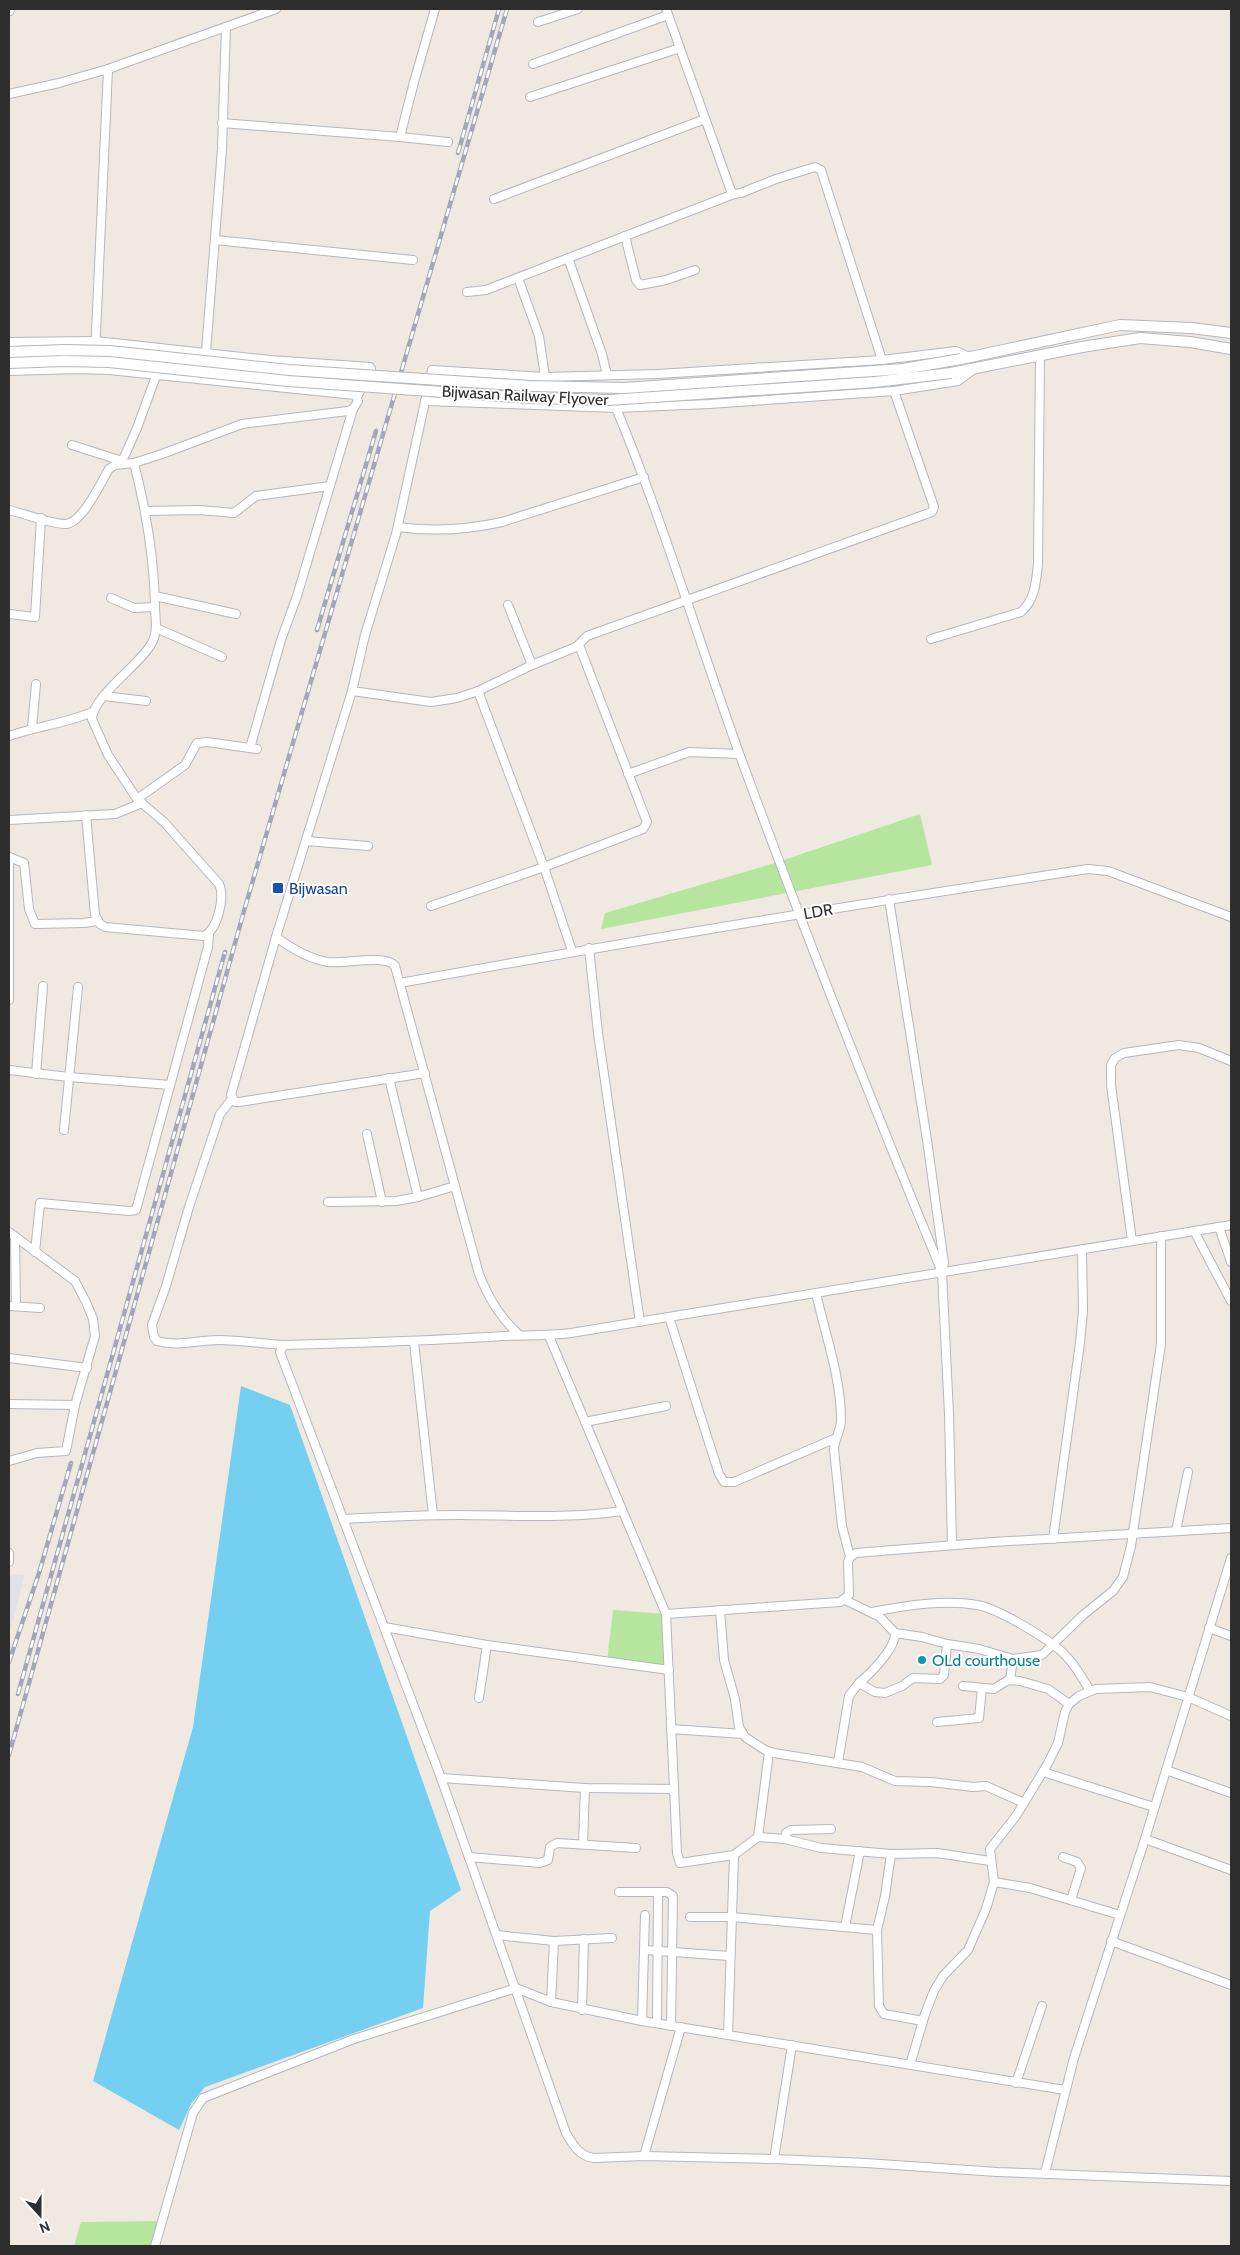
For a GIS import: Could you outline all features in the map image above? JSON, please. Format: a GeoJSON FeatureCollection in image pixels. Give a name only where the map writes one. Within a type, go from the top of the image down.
{"type":"FeatureCollection","features":[{"type":"Feature","properties":{"kind":"main road","name":"Bijwasan Railway Flyover"},"geometry":{"type":"LineString","coordinates":[[9,352],[110,351],[289,370],[530,386],[624,388],[903,369],[965,358],[1120,325],[1191,328],[1231,333]]}},
{"type":"Feature","properties":{"kind":"main road"},"geometry":{"type":"LineString","coordinates":[[1060,338],[1062,351]]}},
{"type":"Feature","properties":{"kind":"main road","name":"Bijwasan Railway Flyover"},"geometry":{"type":"LineString","coordinates":[[9,363],[109,362],[288,381],[529,398],[609,400],[875,382],[951,373],[1140,338],[1231,349]]}},
{"type":"Feature","properties":{"kind":"street"},"geometry":{"type":"LineString","coordinates":[[9,94],[59,83],[108,69],[276,9]]}},
{"type":"Feature","properties":{"kind":"street"},"geometry":{"type":"LineString","coordinates":[[400,137],[435,9]]}},
{"type":"Feature","properties":{"kind":"street"},"geometry":{"type":"LineString","coordinates":[[538,22],[578,9]]}},
{"type":"Feature","properties":{"kind":"street"},"geometry":{"type":"LineString","coordinates":[[533,64],[667,12],[730,189],[734,194]]}},
{"type":"Feature","properties":{"kind":"street"},"geometry":{"type":"LineString","coordinates":[[203,381],[215,240],[226,27]]}},
{"type":"Feature","properties":{"kind":"street"},"geometry":{"type":"LineString","coordinates":[[530,97],[680,48]]}},
{"type":"Feature","properties":{"kind":"street"},"geometry":{"type":"LineString","coordinates":[[94,369],[108,69]]}},
{"type":"Feature","properties":{"kind":"street"},"geometry":{"type":"LineString","coordinates":[[494,199],[705,119]]}},
{"type":"Feature","properties":{"kind":"street"},"geometry":{"type":"LineString","coordinates":[[222,123],[448,142]]}},
{"type":"Feature","properties":{"kind":"street"},"geometry":{"type":"LineString","coordinates":[[467,292],[486,290],[734,194],[741,194],[776,179],[819,168],[829,190],[882,360]]}},
{"type":"Feature","properties":{"kind":"street"},"geometry":{"type":"LineString","coordinates":[[625,236],[636,280],[640,285],[666,280],[696,270]]}},
{"type":"Feature","properties":{"kind":"street"},"geometry":{"type":"LineString","coordinates":[[215,240],[413,260]]}},
{"type":"Feature","properties":{"kind":"street"},"geometry":{"type":"LineString","coordinates":[[568,258],[602,354],[607,375]]}},
{"type":"Feature","properties":{"kind":"street"},"geometry":{"type":"LineString","coordinates":[[518,278],[540,336],[545,377]]}},
{"type":"Feature","properties":{"kind":"street"},"geometry":{"type":"LineString","coordinates":[[9,342],[96,342],[206,351],[270,360],[370,367],[371,369],[353,409],[297,596],[281,640],[253,749],[197,743],[185,765],[139,801],[115,814],[9,820]]}},
{"type":"Feature","properties":{"kind":"street"},"geometry":{"type":"LineString","coordinates":[[965,358],[956,351],[882,360],[545,377],[432,370],[398,527],[365,635],[352,691],[276,937],[232,1090],[232,1099],[220,1114],[152,1325],[153,1335],[157,1341],[168,1343],[191,1344],[216,1340],[284,1345],[414,1342],[519,1335],[548,1336],[669,1318],[1231,1225]]}},
{"type":"Feature","properties":{"kind":"street"},"geometry":{"type":"LineString","coordinates":[[931,639],[1021,612],[1027,607],[1032,598],[1038,564],[1040,356]]}},
{"type":"Feature","properties":{"kind":"street"},"geometry":{"type":"LineString","coordinates":[[9,371],[94,369],[357,397]]}},
{"type":"Feature","properties":{"kind":"street"},"geometry":{"type":"LineString","coordinates":[[425,401],[616,408],[709,404],[894,390],[958,381],[974,369]]}},
{"type":"Feature","properties":{"kind":"street"},"geometry":{"type":"LineString","coordinates":[[9,510],[60,523],[72,522],[84,511],[109,469],[121,462],[137,428],[156,376]]}},
{"type":"Feature","properties":{"kind":"street"},"geometry":{"type":"LineString","coordinates":[[352,691],[431,702],[457,698],[478,691],[579,645],[588,636],[933,510],[934,507],[894,390]]}},
{"type":"Feature","properties":{"kind":"street"},"geometry":{"type":"LineString","coordinates":[[616,408],[644,477],[739,754],[843,1029],[942,1272]]}},
{"type":"Feature","properties":{"kind":"street"},"geometry":{"type":"LineString","coordinates":[[72,445],[121,462],[134,463],[242,424],[353,409]]}},
{"type":"Feature","properties":{"kind":"street"},"geometry":{"type":"LineString","coordinates":[[9,736],[32,728],[69,721],[92,712],[104,696],[150,646],[156,628],[152,552],[146,511],[134,463]]}},
{"type":"Feature","properties":{"kind":"street"},"geometry":{"type":"LineString","coordinates":[[398,527],[420,530],[455,530],[502,522],[644,477]]}},
{"type":"Feature","properties":{"kind":"street"},"geometry":{"type":"LineString","coordinates":[[146,511],[199,510],[234,513],[256,496],[330,486]]}},
{"type":"Feature","properties":{"kind":"street"},"geometry":{"type":"LineString","coordinates":[[9,614],[35,617],[41,518]]}},
{"type":"Feature","properties":{"kind":"street"},"geometry":{"type":"LineString","coordinates":[[155,596],[236,614]]}},
{"type":"Feature","properties":{"kind":"street"},"geometry":{"type":"LineString","coordinates":[[111,598],[134,608],[154,607]]}},
{"type":"Feature","properties":{"kind":"street"},"geometry":{"type":"LineString","coordinates":[[508,605],[532,665]]}},
{"type":"Feature","properties":{"kind":"street"},"geometry":{"type":"LineString","coordinates":[[156,628],[222,656]]}},
{"type":"Feature","properties":{"kind":"street"},"geometry":{"type":"LineString","coordinates":[[431,906],[544,867],[643,829],[647,822],[579,645]]}},
{"type":"Feature","properties":{"kind":"street"},"geometry":{"type":"LineString","coordinates":[[32,728],[36,684]]}},
{"type":"Feature","properties":{"kind":"street"},"geometry":{"type":"LineString","coordinates":[[478,691],[544,867],[572,952]]}},
{"type":"Feature","properties":{"kind":"street"},"geometry":{"type":"LineString","coordinates":[[104,696],[146,702]]}},
{"type":"Feature","properties":{"kind":"street"},"geometry":{"type":"LineString","coordinates":[[9,1000],[9,857],[24,863],[29,909],[35,924],[97,921],[105,927],[204,936],[213,930],[222,898],[222,890],[219,884],[164,822],[139,801],[108,755],[92,719],[92,712]]}},
{"type":"Feature","properties":{"kind":"street"},"geometry":{"type":"LineString","coordinates":[[628,774],[689,752],[739,754]]}},
{"type":"Feature","properties":{"kind":"street"},"geometry":{"type":"LineString","coordinates":[[86,815],[97,921]]}},
{"type":"Feature","properties":{"kind":"street"},"geometry":{"type":"LineString","coordinates":[[306,841],[368,846]]}},
{"type":"Feature","properties":{"kind":"street","name":"LDR"},"geometry":{"type":"LineString","coordinates":[[400,983],[589,948],[889,899],[1094,869],[1108,871],[1231,917]]}},
{"type":"Feature","properties":{"kind":"street"},"geometry":{"type":"LineString","coordinates":[[889,899],[927,1140],[944,1263],[942,1272],[950,1414],[952,1545]]}},
{"type":"Feature","properties":{"kind":"street"},"geometry":{"type":"LineString","coordinates":[[35,1252],[40,1203],[129,1211],[136,1210],[208,947],[209,933]]}},
{"type":"Feature","properties":{"kind":"street"},"geometry":{"type":"LineString","coordinates":[[276,937],[288,946],[320,960],[338,962],[387,960],[395,966],[483,1285],[504,1320],[519,1335]]}},
{"type":"Feature","properties":{"kind":"street"},"geometry":{"type":"LineString","coordinates":[[589,948],[598,1033],[640,1322]]}},
{"type":"Feature","properties":{"kind":"street"},"geometry":{"type":"LineString","coordinates":[[36,1074],[43,986]]}},
{"type":"Feature","properties":{"kind":"street"},"geometry":{"type":"LineString","coordinates":[[64,1130],[78,987]]}},
{"type":"Feature","properties":{"kind":"street"},"geometry":{"type":"LineString","coordinates":[[1132,1241],[1111,1085],[1111,1065],[1115,1058],[1124,1053],[1179,1044],[1199,1048],[1231,1061]]}},
{"type":"Feature","properties":{"kind":"street"},"geometry":{"type":"LineString","coordinates":[[9,1070],[170,1085]]}},
{"type":"Feature","properties":{"kind":"street"},"geometry":{"type":"LineString","coordinates":[[232,1099],[240,1102],[425,1073]]}},
{"type":"Feature","properties":{"kind":"street"},"geometry":{"type":"LineString","coordinates":[[389,1078],[418,1197]]}},
{"type":"Feature","properties":{"kind":"street"},"geometry":{"type":"LineString","coordinates":[[367,1134],[382,1202]]}},
{"type":"Feature","properties":{"kind":"street"},"geometry":{"type":"LineString","coordinates":[[328,1202],[382,1202],[418,1197],[455,1186]]}},
{"type":"Feature","properties":{"kind":"street"},"geometry":{"type":"LineString","coordinates":[[1219,1227],[1231,1262]]}},
{"type":"Feature","properties":{"kind":"street"},"geometry":{"type":"LineString","coordinates":[[1194,1231],[1231,1301]]}},
{"type":"Feature","properties":{"kind":"street"},"geometry":{"type":"LineString","coordinates":[[9,1462],[38,1453],[66,1450],[75,1405],[95,1336],[92,1319],[81,1290],[75,1281],[64,1271],[12,1235]]}},
{"type":"Feature","properties":{"kind":"street"},"geometry":{"type":"LineString","coordinates":[[12,1235],[12,1306],[40,1308]]}},
{"type":"Feature","properties":{"kind":"street"},"geometry":{"type":"LineString","coordinates":[[666,1614],[845,1600],[880,1617],[895,1633],[979,1649],[1013,1659],[1042,1655],[1083,1615],[1120,1584],[1124,1578],[1131,1546],[1161,1344],[1161,1236]]}},
{"type":"Feature","properties":{"kind":"street"},"geometry":{"type":"LineString","coordinates":[[1054,1538],[1080,1343],[1083,1311],[1082,1249]]}},
{"type":"Feature","properties":{"kind":"street"},"geometry":{"type":"LineString","coordinates":[[816,1293],[839,1394],[841,1421],[834,1439],[842,1526],[850,1557],[850,1588],[849,1596],[845,1600]]}},
{"type":"Feature","properties":{"kind":"street"},"geometry":{"type":"LineString","coordinates":[[669,1318],[719,1474],[724,1482],[734,1482],[834,1439]]}},
{"type":"Feature","properties":{"kind":"street"},"geometry":{"type":"LineString","coordinates":[[548,1336],[666,1614],[677,1853],[680,1863],[734,1855],[758,1837],[785,1838],[821,1848],[891,1854],[938,1853],[990,1861]]}},
{"type":"Feature","properties":{"kind":"street"},"geometry":{"type":"LineString","coordinates":[[414,1342],[433,1515]]}},
{"type":"Feature","properties":{"kind":"street"},"geometry":{"type":"LineString","coordinates":[[284,1345],[280,1350],[280,1356],[441,1778],[566,2133],[577,2150],[588,2158],[644,2156],[774,2159],[1045,2174],[1231,2181]]}},
{"type":"Feature","properties":{"kind":"street"},"geometry":{"type":"LineString","coordinates":[[9,1358],[87,1368]]}},
{"type":"Feature","properties":{"kind":"street"},"geometry":{"type":"LineString","coordinates":[[9,1404],[75,1405]]}},
{"type":"Feature","properties":{"kind":"street"},"geometry":{"type":"LineString","coordinates":[[585,1422],[666,1406]]}},
{"type":"Feature","properties":{"kind":"street"},"geometry":{"type":"LineString","coordinates":[[1176,1531],[1188,1472]]}},
{"type":"Feature","properties":{"kind":"street"},"geometry":{"type":"LineString","coordinates":[[343,1519],[433,1515],[584,1516],[622,1511]]}},
{"type":"Feature","properties":{"kind":"street"},"geometry":{"type":"LineString","coordinates":[[850,1557],[856,1554],[952,1545],[1231,1528]]}},
{"type":"Feature","properties":{"kind":"street"},"geometry":{"type":"LineString","coordinates":[[9,1553],[9,1562]]}},
{"type":"Feature","properties":{"kind":"street"},"geometry":{"type":"LineString","coordinates":[[1045,2174],[1065,2090],[1145,1839],[1231,1558]]}},
{"type":"Feature","properties":{"kind":"street"},"geometry":{"type":"LineString","coordinates":[[870,1612],[942,1603],[979,1605],[997,1611],[1055,1644],[1067,1657],[1090,1691]]}},
{"type":"Feature","properties":{"kind":"street"},"geometry":{"type":"LineString","coordinates":[[720,1610],[724,1660],[735,1699],[737,1719],[743,1734]]}},
{"type":"Feature","properties":{"kind":"street"},"geometry":{"type":"LineString","coordinates":[[384,1627],[487,1645],[669,1670]]}},
{"type":"Feature","properties":{"kind":"street"},"geometry":{"type":"LineString","coordinates":[[1209,1628],[1231,1636]]}},
{"type":"Feature","properties":{"kind":"street"},"geometry":{"type":"LineString","coordinates":[[838,1762],[850,1696],[858,1683],[875,1668],[893,1643],[895,1633]]}},
{"type":"Feature","properties":{"kind":"street"},"geometry":{"type":"LineString","coordinates":[[858,1683],[875,1692],[885,1693],[902,1686],[913,1678],[940,1679],[944,1675],[947,1644]]}},
{"type":"Feature","properties":{"kind":"street"},"geometry":{"type":"LineString","coordinates":[[479,1698],[487,1645]]}},
{"type":"Feature","properties":{"kind":"street"},"geometry":{"type":"LineString","coordinates":[[1010,1680],[1013,1659]]}},
{"type":"Feature","properties":{"kind":"street"},"geometry":{"type":"LineString","coordinates":[[963,1686],[994,1689],[1010,1680],[1020,1681],[1048,1689],[1069,1704]]}},
{"type":"Feature","properties":{"kind":"street"},"geometry":{"type":"LineString","coordinates":[[910,2065],[934,1990],[973,1941],[994,1882],[990,1849],[1024,1803],[1058,1743],[1065,1712],[1069,1704],[1090,1691],[1150,1686],[1188,1697],[1231,1716]]}},
{"type":"Feature","properties":{"kind":"street"},"geometry":{"type":"LineString","coordinates":[[937,1722],[979,1718],[982,1688]]}},
{"type":"Feature","properties":{"kind":"street"},"geometry":{"type":"LineString","coordinates":[[671,1729],[743,1734],[769,1752],[862,1767],[895,1780],[973,1787],[986,1786],[1024,1803]]}},
{"type":"Feature","properties":{"kind":"street"},"geometry":{"type":"LineString","coordinates":[[758,1837],[769,1752]]}},
{"type":"Feature","properties":{"kind":"street"},"geometry":{"type":"LineString","coordinates":[[1166,1770],[1231,1793]]}},
{"type":"Feature","properties":{"kind":"street"},"geometry":{"type":"LineString","coordinates":[[1042,1772],[1154,1807]]}},
{"type":"Feature","properties":{"kind":"street"},"geometry":{"type":"LineString","coordinates":[[441,1778],[585,1788],[674,1789]]}},
{"type":"Feature","properties":{"kind":"street"},"geometry":{"type":"LineString","coordinates":[[583,1844],[585,1788]]}},
{"type":"Feature","properties":{"kind":"street"},"geometry":{"type":"LineString","coordinates":[[785,1838],[786,1833],[790,1830],[831,1829]]}},
{"type":"Feature","properties":{"kind":"street"},"geometry":{"type":"LineString","coordinates":[[1145,1839],[1231,1870]]}},
{"type":"Feature","properties":{"kind":"street"},"geometry":{"type":"LineString","coordinates":[[469,1857],[540,1863],[548,1860],[550,1847],[553,1844],[636,1848]]}},
{"type":"Feature","properties":{"kind":"street"},"geometry":{"type":"LineString","coordinates":[[845,1927],[860,1852]]}},
{"type":"Feature","properties":{"kind":"street"},"geometry":{"type":"LineString","coordinates":[[891,1854],[885,1896],[877,1930],[880,2011],[884,2014],[923,2021]]}},
{"type":"Feature","properties":{"kind":"street"},"geometry":{"type":"LineString","coordinates":[[728,2035],[729,1956],[734,1855]]}},
{"type":"Feature","properties":{"kind":"street"},"geometry":{"type":"LineString","coordinates":[[1063,1857],[1076,1862],[1081,1868],[1071,1900]]}},
{"type":"Feature","properties":{"kind":"street"},"geometry":{"type":"LineString","coordinates":[[994,1882],[1030,1888],[1120,1915]]}},
{"type":"Feature","properties":{"kind":"street"},"geometry":{"type":"LineString","coordinates":[[619,1892],[667,1892],[673,1896],[671,2026]]}},
{"type":"Feature","properties":{"kind":"street"},"geometry":{"type":"LineString","coordinates":[[657,2023],[658,1892]]}},
{"type":"Feature","properties":{"kind":"street"},"geometry":{"type":"LineString","coordinates":[[642,2021],[645,1915]]}},
{"type":"Feature","properties":{"kind":"street"},"geometry":{"type":"LineString","coordinates":[[690,1917],[732,1917],[877,1930]]}},
{"type":"Feature","properties":{"kind":"street"},"geometry":{"type":"LineString","coordinates":[[496,1935],[554,1941],[612,1938]]}},
{"type":"Feature","properties":{"kind":"street"},"geometry":{"type":"LineString","coordinates":[[582,2010],[584,1939]]}},
{"type":"Feature","properties":{"kind":"street"},"geometry":{"type":"LineString","coordinates":[[551,2002],[554,1941]]}},
{"type":"Feature","properties":{"kind":"street"},"geometry":{"type":"LineString","coordinates":[[1111,1941],[1231,1985]]}},
{"type":"Feature","properties":{"kind":"street"},"geometry":{"type":"LineString","coordinates":[[645,1950],[729,1956]]}},
{"type":"Feature","properties":{"kind":"street"},"geometry":{"type":"LineString","coordinates":[[155,2246],[192,2113],[203,2098],[354,2039],[516,1988],[551,2002],[582,2010],[1016,2084],[1065,2090]]}},
{"type":"Feature","properties":{"kind":"street"},"geometry":{"type":"LineString","coordinates":[[1016,2084],[1042,2006]]}},
{"type":"Feature","properties":{"kind":"street"},"geometry":{"type":"LineString","coordinates":[[644,2156],[681,2027]]}},
{"type":"Feature","properties":{"kind":"street"},"geometry":{"type":"LineString","coordinates":[[774,2159],[792,2045]]}},
{"type":"Feature","properties":{"kind":"shaded area"},"geometry":{"type":"Polygon","coordinates":[[[25,1574],[12,1624],[9,1631],[9,1576],[25,1574]]]}},
{"type":"Feature","properties":{"kind":"green space"},"geometry":{"type":"Polygon","coordinates":[[[920,814],[932,865],[601,929],[605,913],[775,863],[920,814]]]}},
{"type":"Feature","properties":{"kind":"green space"},"geometry":{"type":"Polygon","coordinates":[[[613,1610],[666,1614],[669,1670],[607,1661],[613,1610]]]}},
{"type":"Feature","properties":{"kind":"green space"},"geometry":{"type":"Polygon","coordinates":[[[161,2221],[154,2246],[74,2246],[81,2222],[161,2221]]]}},
{"type":"Feature","properties":{"kind":"water"},"geometry":{"type":"Polygon","coordinates":[[[241,1386],[290,1405],[461,1890],[430,1911],[423,2008],[205,2087],[191,2104],[179,2130],[93,2081],[193,1727],[241,1386]]]}},
{"type":"Feature","properties":{"kind":"railway"},"geometry":{"type":"LineString","coordinates":[[458,153],[499,9]]}},
{"type":"Feature","properties":{"kind":"railway"},"geometry":{"type":"LineString","coordinates":[[9,1755],[244,911],[507,9]]}},
{"type":"Feature","properties":{"kind":"railway"},"geometry":{"type":"LineString","coordinates":[[317,630],[376,431]]}},
{"type":"Feature","properties":{"kind":"railway"},"geometry":{"type":"LineString","coordinates":[[18,1694],[225,952]]}},
{"type":"Feature","properties":{"kind":"railway"},"geometry":{"type":"LineString","coordinates":[[9,1662],[39,1573],[71,1463]]}},
{"type":"Feature","properties":{"kind":"place","name":"Bijwasan"},"geometry":{"type":"Point","coordinates":[278,888]}},
{"type":"Feature","properties":{"kind":"place","name":"OLd courthouse"},"geometry":{"type":"Point","coordinates":[922,1660]}}]}
